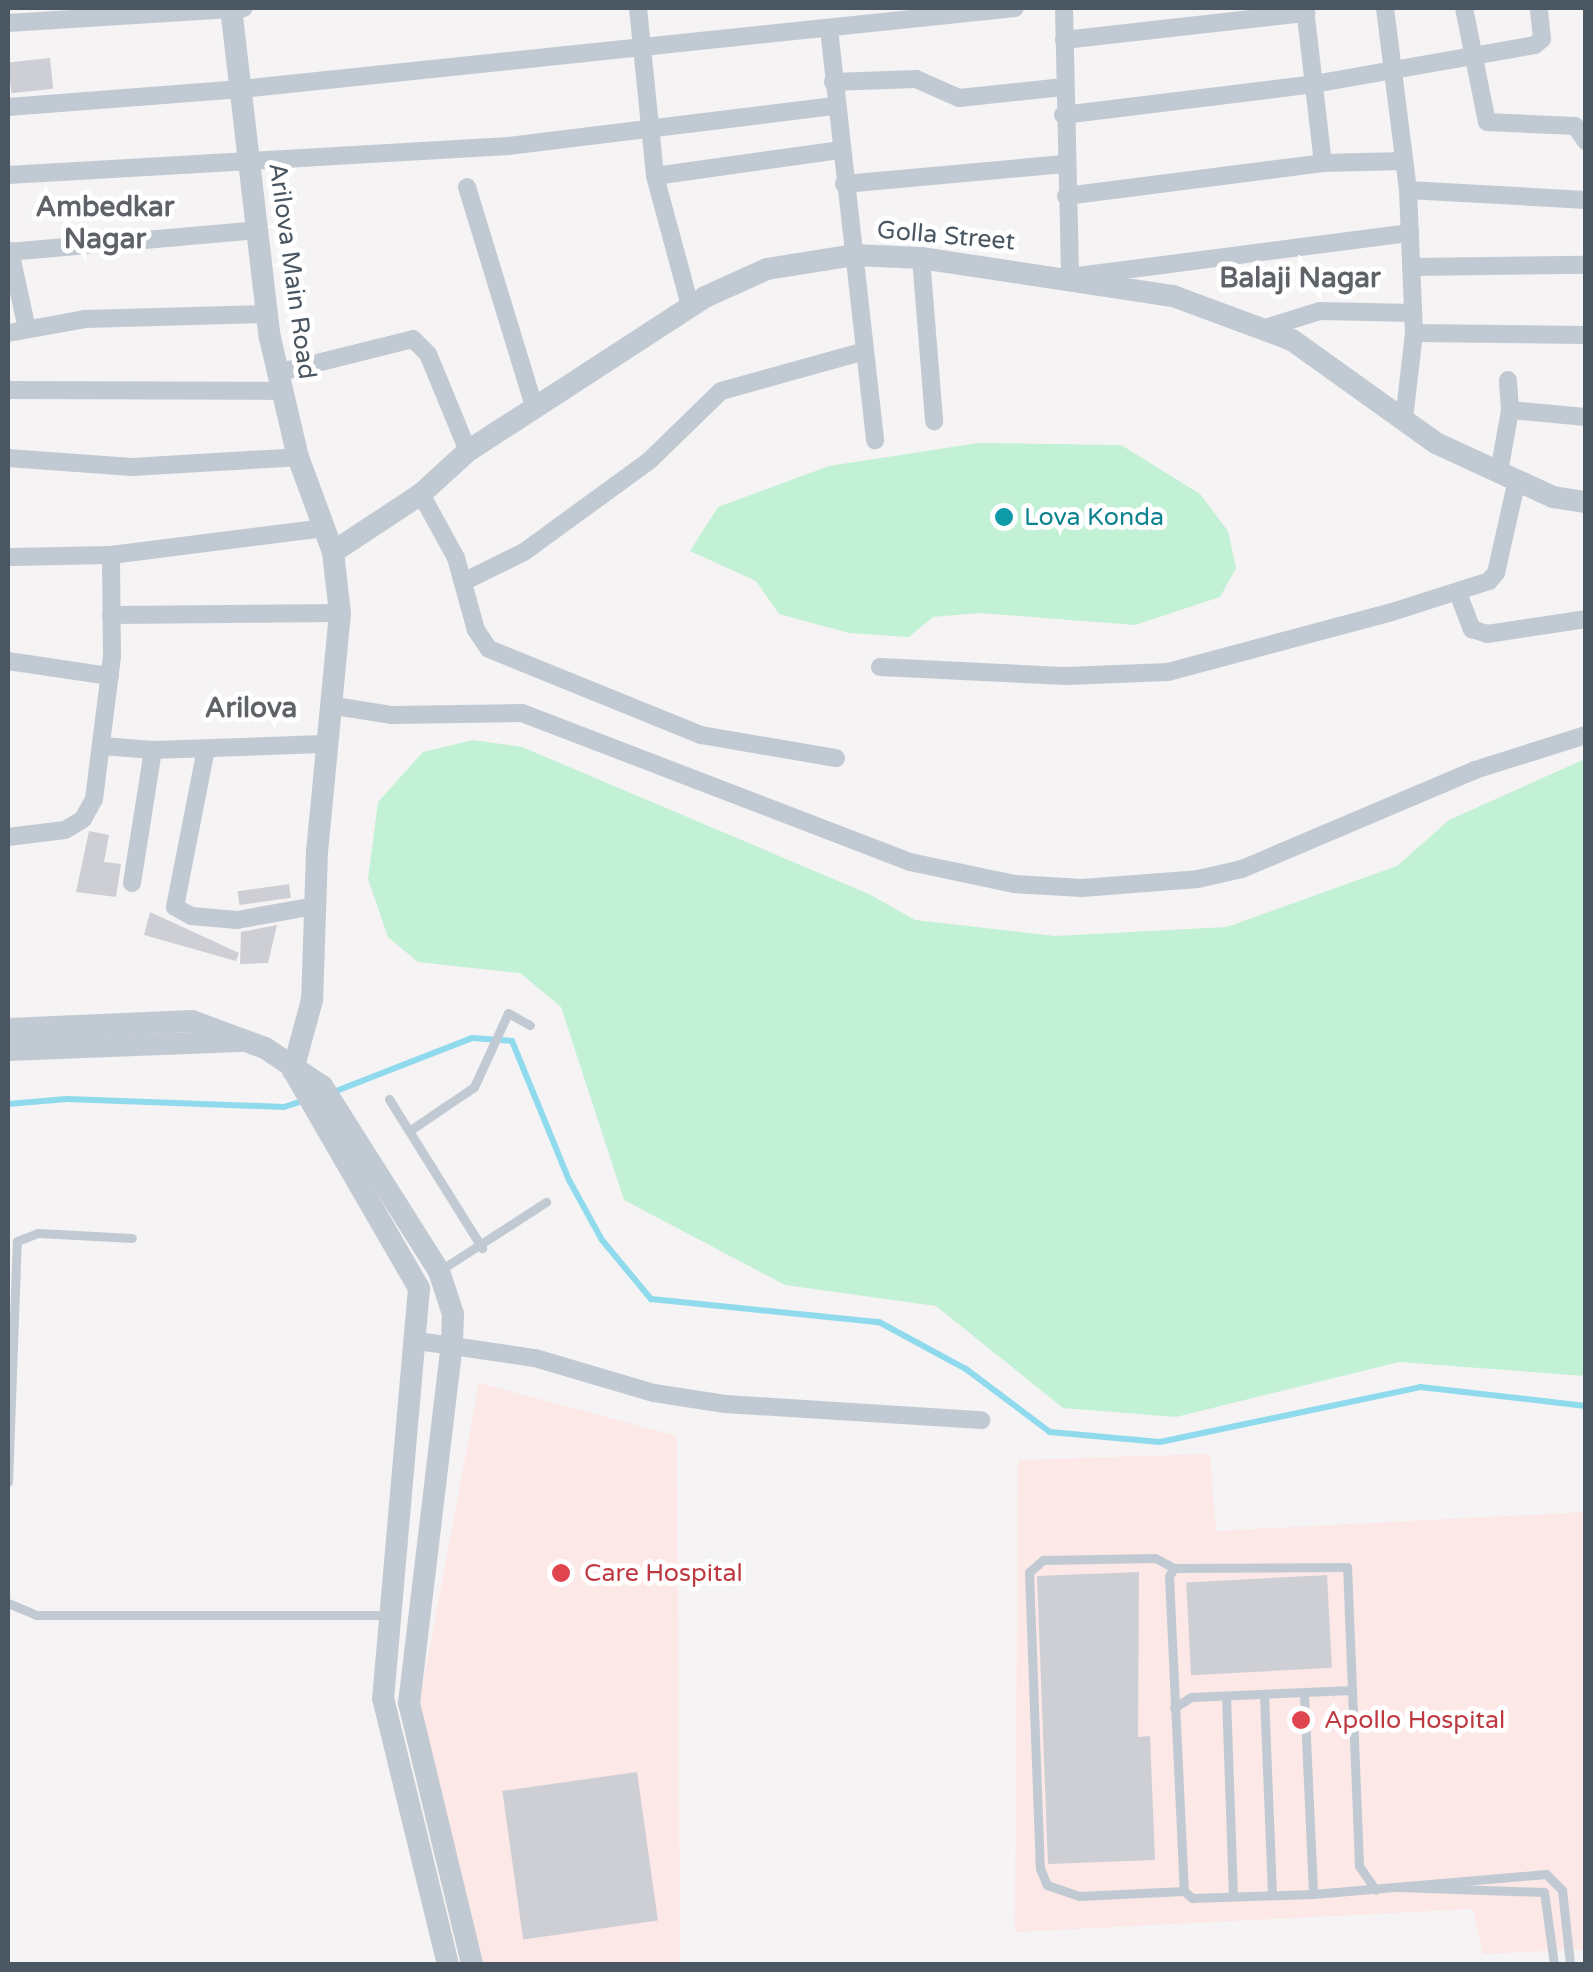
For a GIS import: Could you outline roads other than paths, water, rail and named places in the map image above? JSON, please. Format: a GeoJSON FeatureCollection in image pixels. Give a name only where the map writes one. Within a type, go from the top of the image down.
{"type":"FeatureCollection","features":[{"type":"Feature","properties":{"kind":"street","name":"Arilova Main Road"},"geometry":{"type":"LineString","coordinates":[[231,8],[278,382],[298,457],[334,552],[340,612],[336,706],[315,906],[313,1093]]}},
{"type":"Feature","properties":{"kind":"street"},"geometry":{"type":"LineString","coordinates":[[8,22],[244,8]]}},
{"type":"Feature","properties":{"kind":"street"},"geometry":{"type":"LineString","coordinates":[[638,8],[655,176],[690,306]]}},
{"type":"Feature","properties":{"kind":"street"},"geometry":{"type":"LineString","coordinates":[[8,107],[241,89],[1016,8]]}},
{"type":"Feature","properties":{"kind":"street"},"geometry":{"type":"LineString","coordinates":[[1064,8],[1064,164],[1070,277],[1410,233]]}},
{"type":"Feature","properties":{"kind":"street"},"geometry":{"type":"LineString","coordinates":[[1385,8],[1410,233],[1414,334],[1404,420]]}},
{"type":"Feature","properties":{"kind":"street"},"geometry":{"type":"LineString","coordinates":[[1464,8],[1486,122],[1575,126],[1586,141]]}},
{"type":"Feature","properties":{"kind":"street"},"geometry":{"type":"LineString","coordinates":[[1063,115],[1314,84],[1535,45],[1542,39],[1539,8]]}},
{"type":"Feature","properties":{"kind":"street"},"geometry":{"type":"LineString","coordinates":[[1064,40],[1305,10],[1323,164]]}},
{"type":"Feature","properties":{"kind":"street"},"geometry":{"type":"LineString","coordinates":[[829,29],[839,150],[875,440]]}},
{"type":"Feature","properties":{"kind":"street"},"geometry":{"type":"LineString","coordinates":[[834,82],[916,79],[959,98],[1064,87]]}},
{"type":"Feature","properties":{"kind":"street"},"geometry":{"type":"LineString","coordinates":[[8,175],[249,157],[508,146],[651,132],[835,106]]}},
{"type":"Feature","properties":{"kind":"street"},"geometry":{"type":"LineString","coordinates":[[655,176],[839,150]]}},
{"type":"Feature","properties":{"kind":"street"},"geometry":{"type":"LineString","coordinates":[[1066,196],[1323,164],[1404,161]]}},
{"type":"Feature","properties":{"kind":"street"},"geometry":{"type":"LineString","coordinates":[[844,184],[1064,164]]}},
{"type":"Feature","properties":{"kind":"street"},"geometry":{"type":"LineString","coordinates":[[467,187],[535,410]]}},
{"type":"Feature","properties":{"kind":"street"},"geometry":{"type":"LineString","coordinates":[[1408,190],[1586,200]]}},
{"type":"Feature","properties":{"kind":"street"},"geometry":{"type":"LineString","coordinates":[[27,329],[9,252],[257,230]]}},
{"type":"Feature","properties":{"kind":"street","name":"Golla Street"},"geometry":{"type":"LineString","coordinates":[[334,552],[421,494],[468,451],[690,306],[767,269],[854,256],[921,258],[1070,277],[1173,296],[1292,340],[1404,420],[1554,497],[1586,502]]}},
{"type":"Feature","properties":{"kind":"street"},"geometry":{"type":"LineString","coordinates":[[921,258],[934,422]]}},
{"type":"Feature","properties":{"kind":"street"},"geometry":{"type":"LineString","coordinates":[[1411,267],[1586,265]]}},
{"type":"Feature","properties":{"kind":"street"},"geometry":{"type":"LineString","coordinates":[[1262,329],[1320,311],[1413,312]]}},
{"type":"Feature","properties":{"kind":"street"},"geometry":{"type":"LineString","coordinates":[[8,333],[85,319],[267,314]]}},
{"type":"Feature","properties":{"kind":"street"},"geometry":{"type":"LineString","coordinates":[[1414,334],[1586,335]]}},
{"type":"Feature","properties":{"kind":"street"},"geometry":{"type":"LineString","coordinates":[[8,390],[278,382],[413,339],[428,354],[468,451]]}},
{"type":"Feature","properties":{"kind":"street"},"geometry":{"type":"LineString","coordinates":[[463,582],[524,552],[649,461],[721,391],[865,351]]}},
{"type":"Feature","properties":{"kind":"street"},"geometry":{"type":"LineString","coordinates":[[880,667],[1050,676],[1168,672],[1458,593],[1496,572],[1508,476],[1508,380]]}},
{"type":"Feature","properties":{"kind":"street"},"geometry":{"type":"LineString","coordinates":[[1510,410],[1586,417]]}},
{"type":"Feature","properties":{"kind":"street"},"geometry":{"type":"LineString","coordinates":[[8,458],[132,467],[298,457]]}},
{"type":"Feature","properties":{"kind":"street"},"geometry":{"type":"LineString","coordinates":[[421,494],[463,582],[480,640],[503,656],[700,735],[836,758]]}},
{"type":"Feature","properties":{"kind":"street"},"geometry":{"type":"LineString","coordinates":[[10,557],[111,555],[324,528]]}},
{"type":"Feature","properties":{"kind":"street"},"geometry":{"type":"LineString","coordinates":[[8,837],[65,830],[83,818],[94,799],[110,676],[111,555]]}},
{"type":"Feature","properties":{"kind":"street"},"geometry":{"type":"LineString","coordinates":[[1458,593],[1464,616],[1486,634],[1586,619]]}},
{"type":"Feature","properties":{"kind":"street"},"geometry":{"type":"LineString","coordinates":[[112,616],[340,612]]}},
{"type":"Feature","properties":{"kind":"street"},"geometry":{"type":"LineString","coordinates":[[8,662],[110,676]]}},
{"type":"Feature","properties":{"kind":"street"},"geometry":{"type":"LineString","coordinates":[[336,706],[392,715],[522,713],[910,862],[1014,884],[1082,888],[1198,879],[1242,869],[1476,770],[1586,734]]}},
{"type":"Feature","properties":{"kind":"street"},"geometry":{"type":"LineString","coordinates":[[102,746],[154,750],[329,744]]}},
{"type":"Feature","properties":{"kind":"street"},"geometry":{"type":"LineString","coordinates":[[206,749],[175,907],[191,916],[237,920],[315,906]]}},
{"type":"Feature","properties":{"kind":"street"},"geometry":{"type":"LineString","coordinates":[[132,882],[154,750]]}},
{"type":"Feature","properties":{"kind":"street"},"geometry":{"type":"LineString","coordinates":[[8,1028],[192,1021],[246,1041],[313,1093],[439,1270],[453,1314],[452,1343],[409,1703],[472,1964]]}},
{"type":"Feature","properties":{"kind":"street"},"geometry":{"type":"LineString","coordinates":[[8,1050],[246,1041]]}},
{"type":"Feature","properties":{"kind":"street"},"geometry":{"type":"LineString","coordinates":[[313,1093],[413,1272],[418,1341],[390,1615],[386,1727],[448,1964]]}},
{"type":"Feature","properties":{"kind":"street"},"geometry":{"type":"LineString","coordinates":[[418,1341],[452,1343],[725,1404],[982,1420]]}},
{"type":"Feature","properties":{"kind":"lane"},"geometry":{"type":"LineString","coordinates":[[409,1131],[474,1087],[504,1019],[513,1013],[530,1024]]}},
{"type":"Feature","properties":{"kind":"lane"},"geometry":{"type":"LineString","coordinates":[[389,1099],[482,1248]]}},
{"type":"Feature","properties":{"kind":"lane"},"geometry":{"type":"LineString","coordinates":[[439,1270],[482,1248],[546,1202]]}},
{"type":"Feature","properties":{"kind":"lane"},"geometry":{"type":"LineString","coordinates":[[8,1482],[17,1241],[38,1233],[132,1238]]}},
{"type":"Feature","properties":{"kind":"lane"},"geometry":{"type":"LineString","coordinates":[[1376,1890],[1359,1866],[1346,1567],[1174,1568],[1156,1558],[1043,1560],[1029,1572],[1040,1868],[1047,1885],[1078,1896],[1184,1891],[1192,1898],[1313,1894],[1376,1890],[1554,1876],[1562,1890],[1570,1964]]}},
{"type":"Feature","properties":{"kind":"lane"},"geometry":{"type":"LineString","coordinates":[[1174,1568],[1174,1708],[1184,1891]]}},
{"type":"Feature","properties":{"kind":"lane"},"geometry":{"type":"LineString","coordinates":[[8,1603],[36,1615],[390,1615]]}},
{"type":"Feature","properties":{"kind":"lane"},"geometry":{"type":"LineString","coordinates":[[1174,1708],[1191,1697],[1352,1690]]}},
{"type":"Feature","properties":{"kind":"lane"},"geometry":{"type":"LineString","coordinates":[[1304,1694],[1313,1894]]}},
{"type":"Feature","properties":{"kind":"lane"},"geometry":{"type":"LineString","coordinates":[[1226,1696],[1233,1896]]}},
{"type":"Feature","properties":{"kind":"lane"},"geometry":{"type":"LineString","coordinates":[[1264,1696],[1272,1894]]}},
{"type":"Feature","properties":{"kind":"lane"},"geometry":{"type":"LineString","coordinates":[[1400,1887],[1544,1892],[1554,1964]]}},
{"type":"Feature","properties":{"kind":"waterway"},"geometry":{"type":"LineString","coordinates":[[331,1093],[472,1038],[512,1041],[569,1180],[602,1240],[651,1299],[879,1322],[966,1369],[1050,1432],[1160,1442],[1420,1387],[1586,1406]]}},
{"type":"Feature","properties":{"kind":"waterway"},"geometry":{"type":"LineString","coordinates":[[8,1104],[67,1099],[284,1107],[305,1100]]}},
{"type":"Feature","properties":{"kind":"place","name":"Lova Konda"},"geometry":{"type":"Point","coordinates":[1004,517]}},
{"type":"Feature","properties":{"kind":"place","name":"Care Hospital"},"geometry":{"type":"Point","coordinates":[561,1573]}},
{"type":"Feature","properties":{"kind":"place","name":"Apollo Hospital"},"geometry":{"type":"Point","coordinates":[1301,1720]}},
{"type":"Feature","properties":{"kind":"district","name":"Ambedkar Nagar"},"geometry":{"type":"Point","coordinates":[105,223]}},
{"type":"Feature","properties":{"kind":"district","name":"Balaji Nagar"},"geometry":{"type":"Point","coordinates":[1300,278]}},
{"type":"Feature","properties":{"kind":"district","name":"Arilova"},"geometry":{"type":"Point","coordinates":[251,708]}}]}
